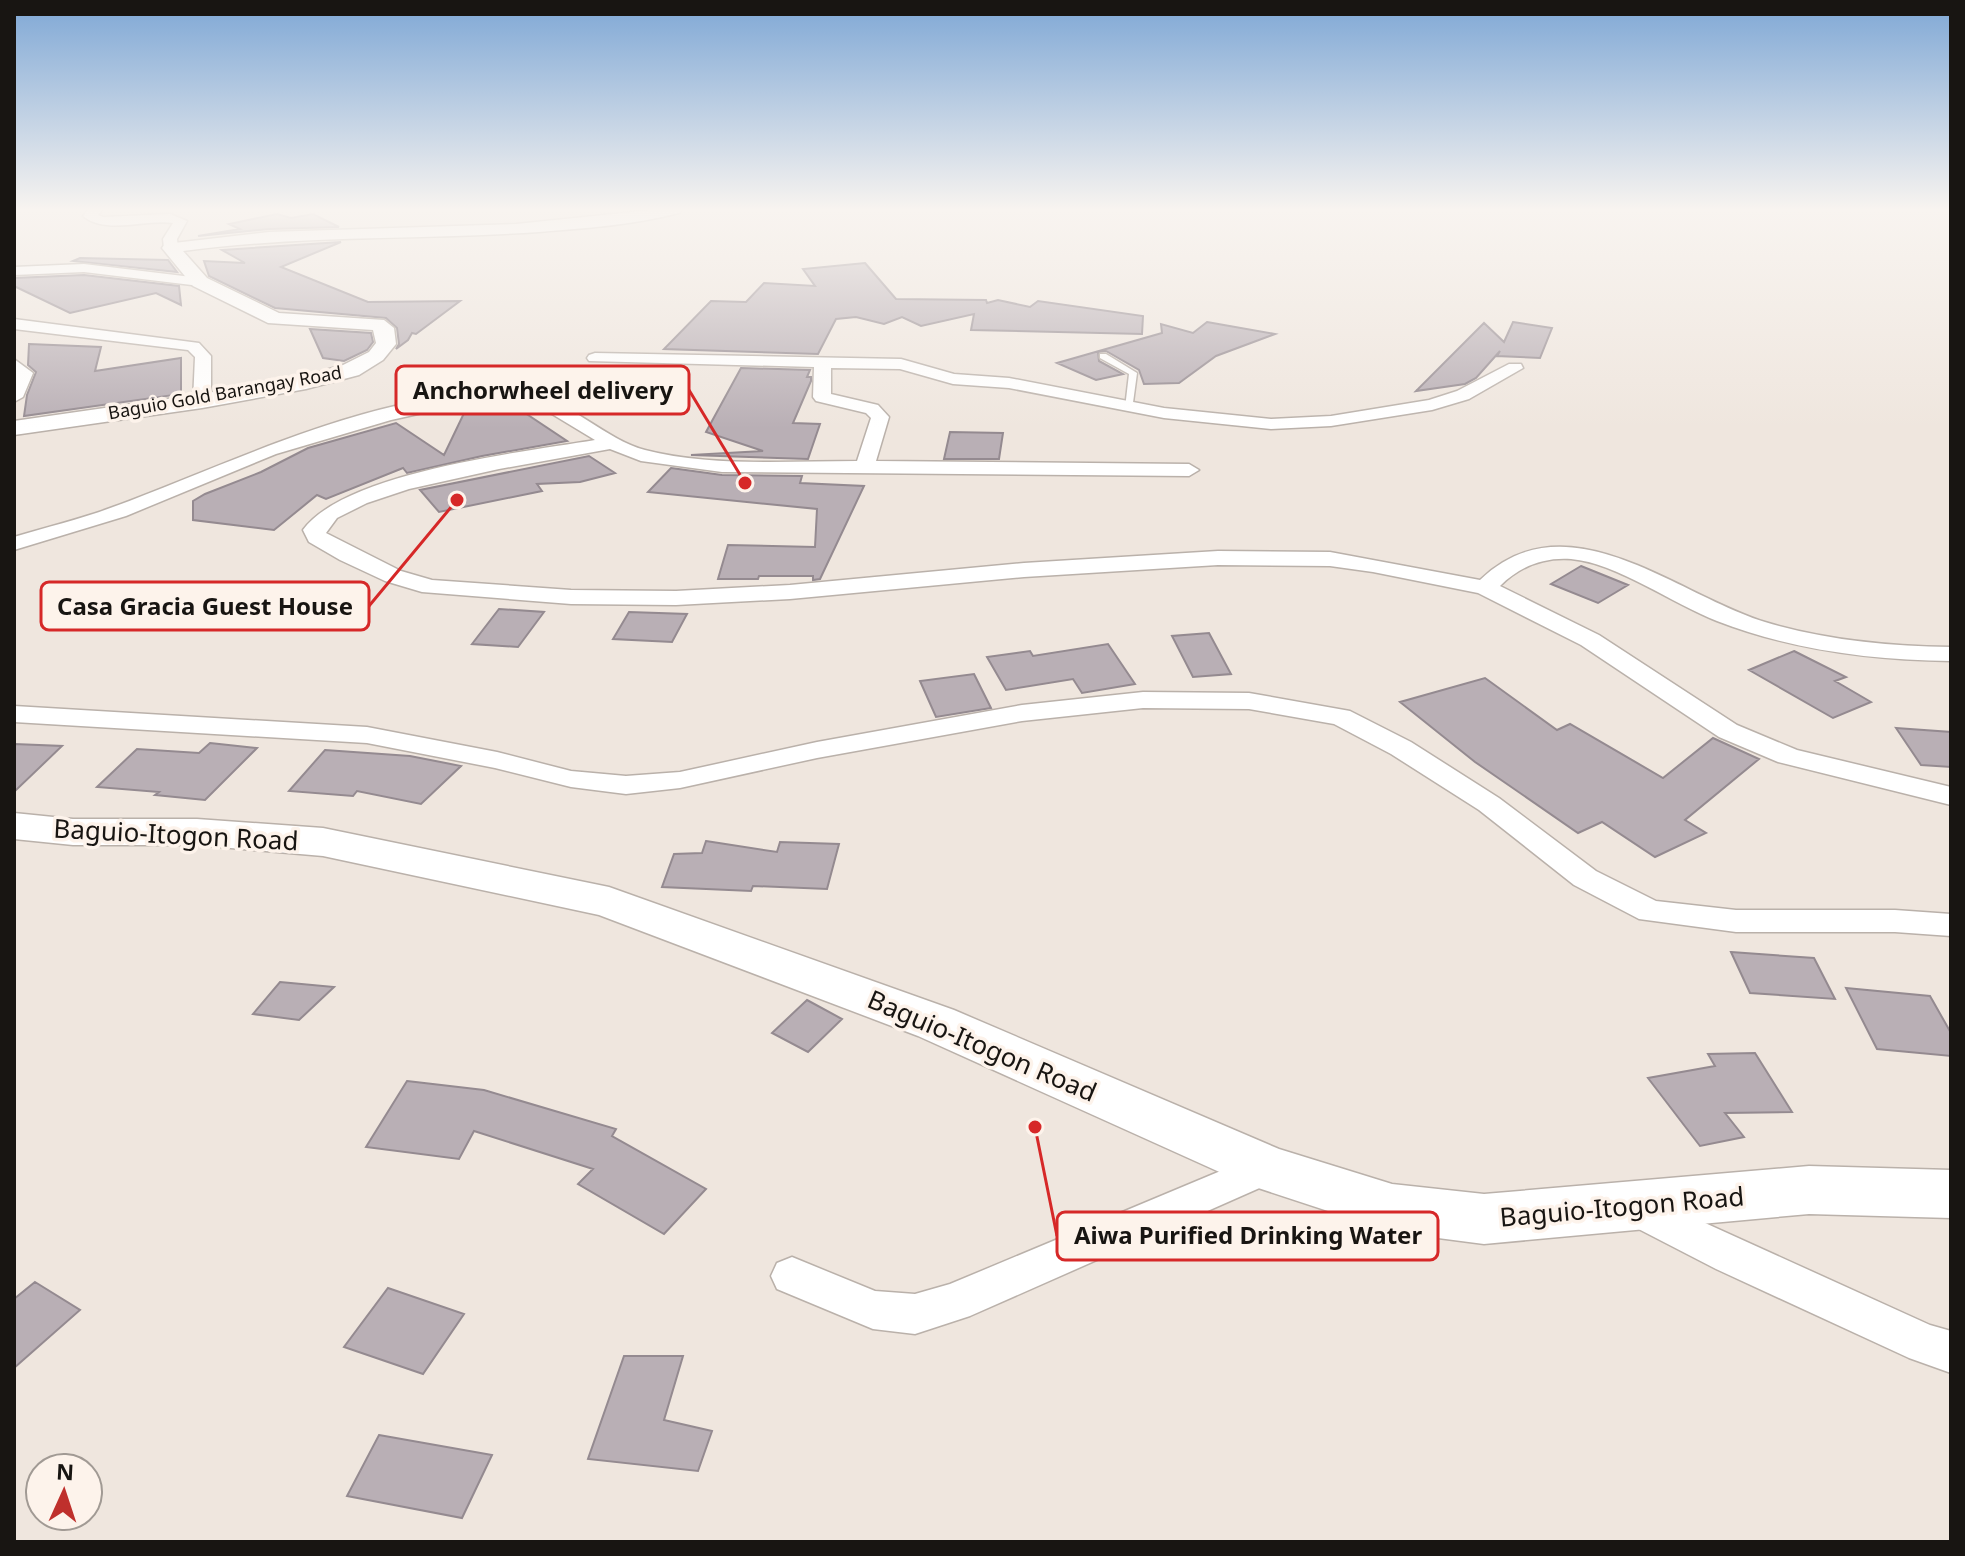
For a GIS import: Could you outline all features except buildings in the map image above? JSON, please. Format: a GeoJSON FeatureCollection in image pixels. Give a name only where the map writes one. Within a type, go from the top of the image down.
{"type":"FeatureCollection","features":[{"type":"Feature","properties":{"kind":"main road","name":"Baguio-Itogon Road"},"geometry":{"type":"LineString","coordinates":[[14,826],[73,832],[197,832],[323,842],[609,902],[936,1023],[1266,1168],[1392,1208],[1484,1219],[1809,1190],[1951,1194]]}},
{"type":"Feature","properties":{"kind":"street","name":"Baguio Gold Barangay Road"},"geometry":{"type":"LineString","coordinates":[[14,428],[202,401],[351,370],[376,356],[386,344],[384,328],[377,324],[275,319],[201,283]]}},
{"type":"Feature","properties":{"kind":"street"},"geometry":{"type":"LineString","coordinates":[[14,324],[193,346],[203,356],[202,401]]}},
{"type":"Feature","properties":{"kind":"street"},"geometry":{"type":"LineString","coordinates":[[595,358],[909,365],[937,376],[1032,386],[1129,408],[1246,423],[1331,421],[1432,405],[1463,395],[1515,368]]}},
{"type":"Feature","properties":{"kind":"street"},"geometry":{"type":"LineString","coordinates":[[823,363],[822,397],[872,409],[880,417],[864,468]]}},
{"type":"Feature","properties":{"kind":"street"},"geometry":{"type":"LineString","coordinates":[[14,364],[25,373],[14,397]]}},
{"type":"Feature","properties":{"kind":"street"},"geometry":{"type":"LineString","coordinates":[[14,544],[119,512],[269,450],[436,403],[480,399],[530,401],[558,410],[612,443],[641,455],[722,466],[1189,470]]}},
{"type":"Feature","properties":{"kind":"street"},"geometry":{"type":"LineString","coordinates":[[612,443],[381,490],[344,503],[318,520],[314,530],[317,537],[393,576],[430,587],[541,596],[676,598],[776,593],[1024,570],[1218,558],[1330,559],[1418,572],[1485,588],[1590,640],[1728,731],[1788,756],[1951,796]]}},
{"type":"Feature","properties":{"kind":"street"},"geometry":{"type":"LineString","coordinates":[[1485,588],[1502,570],[1527,557],[1550,552],[1586,554],[1605,559],[1724,616],[1806,642],[1887,653],[1951,654]]}},
{"type":"Feature","properties":{"kind":"street"},"geometry":{"type":"LineString","coordinates":[[14,714],[367,735],[497,760],[571,779],[626,785],[680,780],[817,750],[1022,713],[1143,700],[1249,701],[1341,717],[1401,748],[1489,804],[1585,878],[1650,911],[1736,921],[1895,921],[1951,925]]}},
{"type":"Feature","properties":{"kind":"street"},"geometry":{"type":"LineString","coordinates":[[792,1276],[873,1310],[915,1314],[955,1302],[1266,1168]]}},
{"type":"Feature","properties":{"kind":"street"},"geometry":{"type":"LineString","coordinates":[[1633,1207],[1731,1256],[1924,1344],[1951,1352]]}},
{"type":"Feature","properties":{"kind":"lane"},"geometry":{"type":"LineString","coordinates":[[1103,356],[1133,373],[1129,408]]}},
{"type":"Feature","properties":{"kind":"place","name":"Anchorwheel delivery"},"geometry":{"type":"Point","coordinates":[745,483]}},
{"type":"Feature","properties":{"kind":"place","name":"Casa Gracia Guest House"},"geometry":{"type":"Point","coordinates":[457,500]}},
{"type":"Feature","properties":{"kind":"place","name":"Aiwa Purified Drinking Water"},"geometry":{"type":"Point","coordinates":[1035,1127]}}]}
